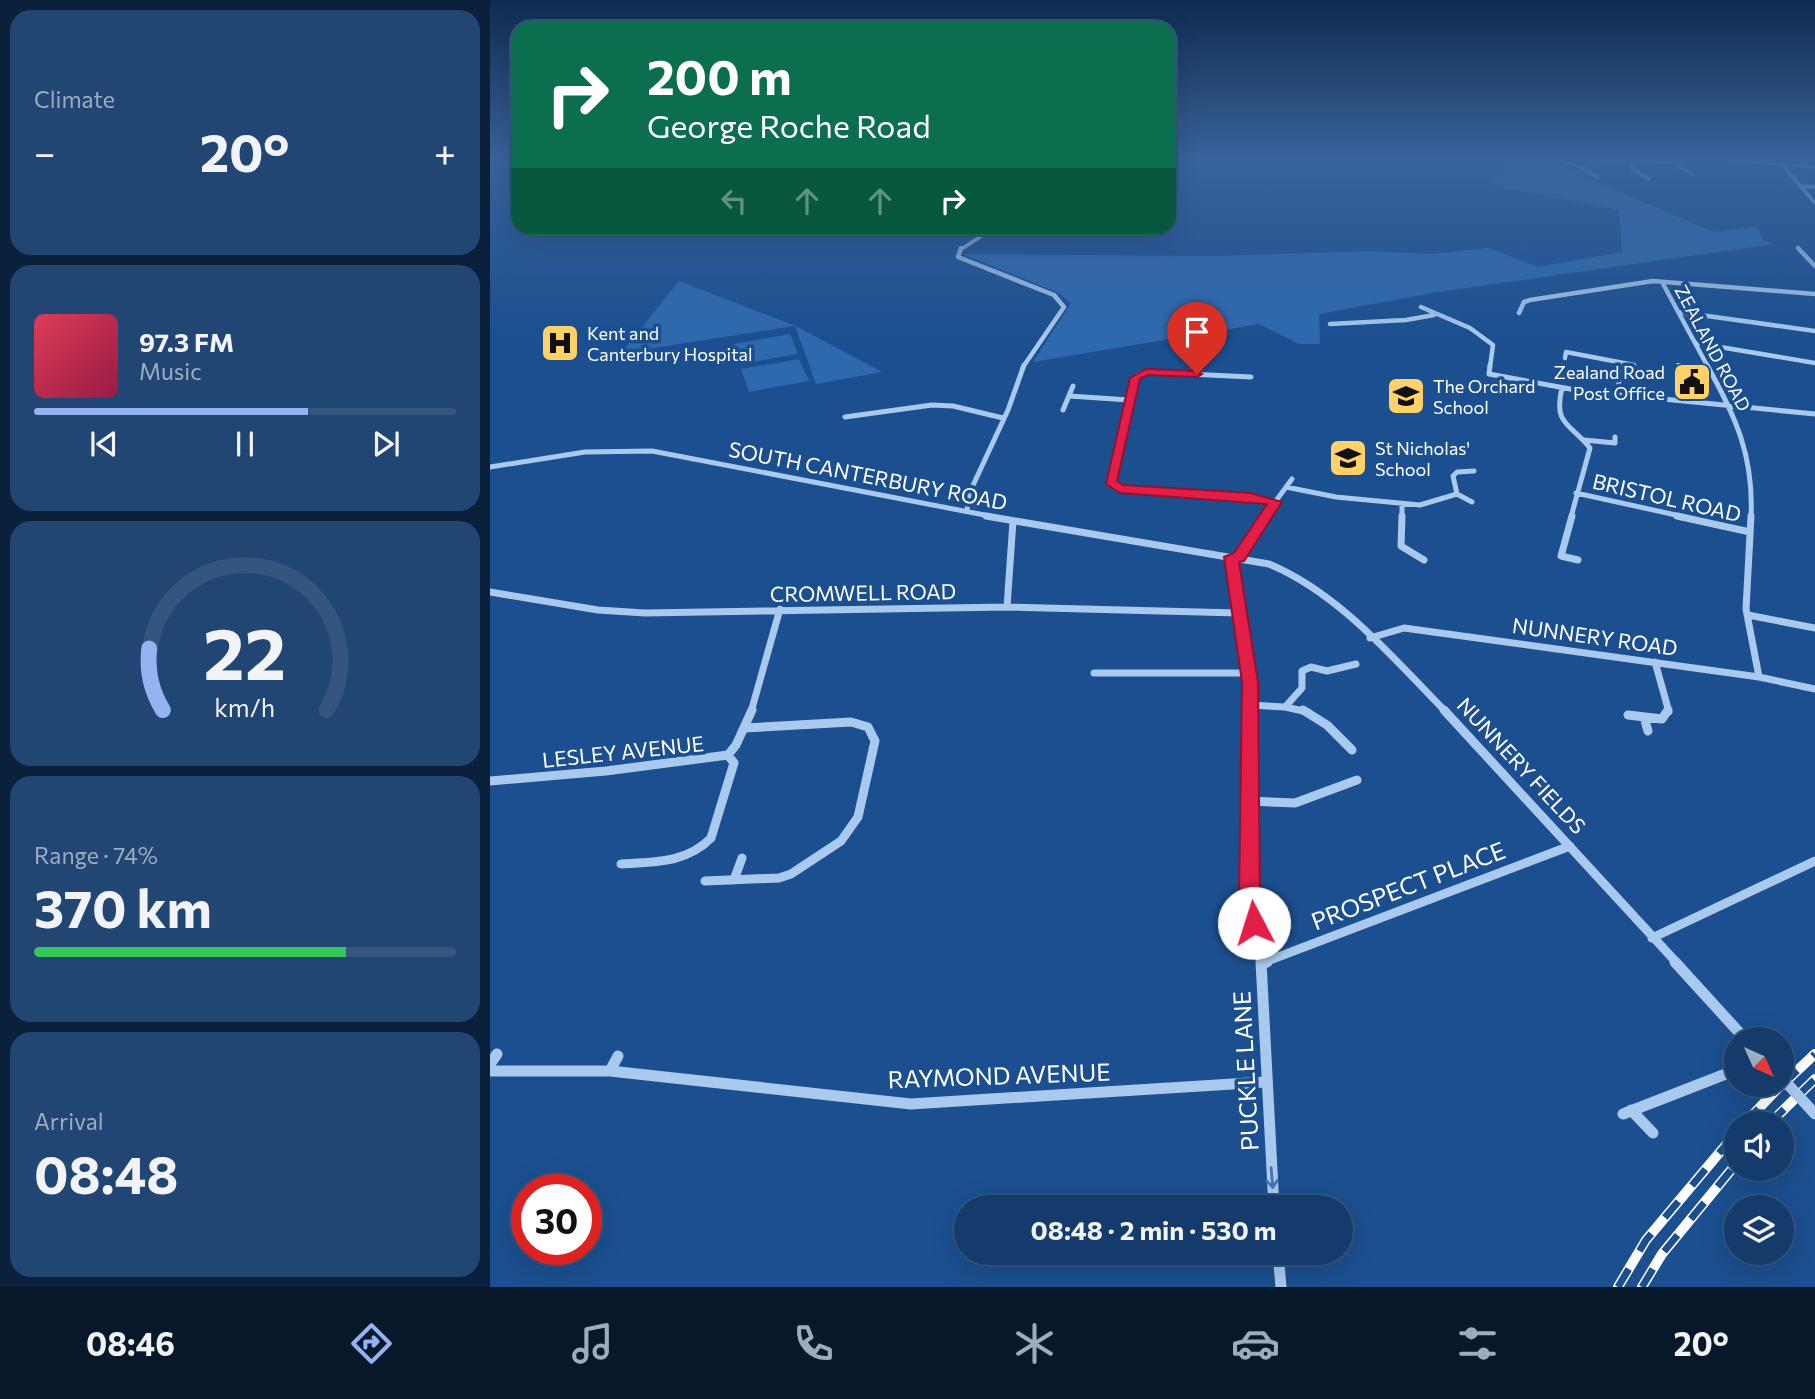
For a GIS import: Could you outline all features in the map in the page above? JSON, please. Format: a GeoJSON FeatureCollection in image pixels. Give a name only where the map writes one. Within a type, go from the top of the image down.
{"type":"FeatureCollection","features":[{"type":"Feature","properties":{"kind":"street"},"geometry":{"type":"LineString","coordinates":[[967,511],[969,494],[1026,362],[1063,307],[1061,299],[958,257],[961,248],[982,235]]}},
{"type":"Feature","properties":{"kind":"street"},"geometry":{"type":"LineString","coordinates":[[1798,248],[1815,266]]}},
{"type":"Feature","properties":{"kind":"street"},"geometry":{"type":"LineString","coordinates":[[1519,313],[1524,302],[1530,300],[1646,282],[1815,294]]}},
{"type":"Feature","properties":{"kind":"street","name":"ZEALAND ROAD"},"geometry":{"type":"LineString","coordinates":[[1662,282],[1730,406],[1739,426],[1751,471],[1746,573],[1748,615],[1759,677]]}},
{"type":"Feature","properties":{"kind":"street"},"geometry":{"type":"LineString","coordinates":[[1421,307],[1434,315],[1470,328],[1493,345],[1489,374],[1618,395],[1815,414]]}},
{"type":"Feature","properties":{"kind":"street"},"geometry":{"type":"LineString","coordinates":[[1679,312],[1815,331]]}},
{"type":"Feature","properties":{"kind":"street"},"geometry":{"type":"LineString","coordinates":[[1330,324],[1361,325],[1434,315]]}},
{"type":"Feature","properties":{"kind":"street"},"geometry":{"type":"LineString","coordinates":[[1696,343],[1815,363]]}},
{"type":"Feature","properties":{"kind":"street"},"geometry":{"type":"LineString","coordinates":[[1565,358],[1566,352],[1634,365]]}},
{"type":"Feature","properties":{"kind":"street"},"geometry":{"type":"LineString","coordinates":[[1618,395],[1620,363]]}},
{"type":"Feature","properties":{"kind":"street"},"geometry":{"type":"LineString","coordinates":[[1251,377],[1146,372],[1135,378],[1110,482],[1113,486],[1251,497],[1275,502]]}},
{"type":"Feature","properties":{"kind":"street"},"geometry":{"type":"LineString","coordinates":[[1063,410],[1073,386]]}},
{"type":"Feature","properties":{"kind":"street"},"geometry":{"type":"LineString","coordinates":[[1562,387],[1557,403],[1558,418],[1590,448],[1561,556],[1578,561]]}},
{"type":"Feature","properties":{"kind":"street"},"geometry":{"type":"LineString","coordinates":[[1069,396],[1129,400]]}},
{"type":"Feature","properties":{"kind":"street"},"geometry":{"type":"LineString","coordinates":[[845,417],[857,413],[939,405],[1003,418]]}},
{"type":"Feature","properties":{"kind":"street"},"geometry":{"type":"LineString","coordinates":[[1584,440],[1615,443],[1615,437]]}},
{"type":"Feature","properties":{"kind":"street","name":"SOUTH CANTERBURY ROAD"},"geometry":{"type":"LineString","coordinates":[[490,467],[575,453],[652,451],[1013,521],[1235,558]]}},
{"type":"Feature","properties":{"kind":"street"},"geometry":{"type":"LineString","coordinates":[[1457,494],[1453,476],[1457,472],[1474,471]]}},
{"type":"Feature","properties":{"kind":"street"},"geometry":{"type":"LineString","coordinates":[[1235,558],[1292,479]]}},
{"type":"Feature","properties":{"kind":"street"},"geometry":{"type":"LineString","coordinates":[[1286,487],[1336,497],[1402,504],[1420,505],[1457,494],[1472,502]]}},
{"type":"Feature","properties":{"kind":"street","name":"BRISTOL ROAD"},"geometry":{"type":"LineString","coordinates":[[1576,493],[1750,532]]}},
{"type":"Feature","properties":{"kind":"street"},"geometry":{"type":"LineString","coordinates":[[1402,504],[1401,546],[1424,560]]}},
{"type":"Feature","properties":{"kind":"street"},"geometry":{"type":"LineString","coordinates":[[1007,607],[1013,521]]}},
{"type":"Feature","properties":{"kind":"street","name":"PUCKLE LANE"},"geometry":{"type":"LineString","coordinates":[[1235,558],[1238,613],[1249,673],[1250,903],[1261,964],[1265,1082],[1273,1195]]}},
{"type":"Feature","properties":{"kind":"street","name":"NUNNERY FIELDS"},"geometry":{"type":"LineString","coordinates":[[1235,558],[1269,564],[1295,574],[1370,638],[1473,738],[1734,1027]]}},
{"type":"Feature","properties":{"kind":"street","name":"CROMWELL ROAD"},"geometry":{"type":"LineString","coordinates":[[490,593],[598,610],[645,613],[1007,607],[1238,613]]}},
{"type":"Feature","properties":{"kind":"street","name":"LESLEY AVENUE"},"geometry":{"type":"LineString","coordinates":[[490,781],[606,771],[729,755],[736,749],[745,728],[780,609]]}},
{"type":"Feature","properties":{"kind":"street"},"geometry":{"type":"LineString","coordinates":[[1748,615],[1815,628]]}},
{"type":"Feature","properties":{"kind":"street","name":"NUNNERY ROAD"},"geometry":{"type":"LineString","coordinates":[[1370,638],[1404,628],[1759,677],[1815,689]]}},
{"type":"Feature","properties":{"kind":"street"},"geometry":{"type":"LineString","coordinates":[[1628,715],[1662,719],[1669,713],[1655,662]]}},
{"type":"Feature","properties":{"kind":"street"},"geometry":{"type":"LineString","coordinates":[[1286,706],[1302,688],[1302,671],[1311,667],[1327,671],[1356,664]]}},
{"type":"Feature","properties":{"kind":"street"},"geometry":{"type":"LineString","coordinates":[[1094,673],[1249,673]]}},
{"type":"Feature","properties":{"kind":"street"},"geometry":{"type":"LineString","coordinates":[[1249,705],[1286,706],[1321,717],[1352,750]]}},
{"type":"Feature","properties":{"kind":"street"},"geometry":{"type":"LineString","coordinates":[[1644,717],[1648,731]]}},
{"type":"Feature","properties":{"kind":"street"},"geometry":{"type":"LineString","coordinates":[[705,881],[769,879],[792,874],[841,841],[858,817],[875,741],[873,733],[860,723],[745,728]]}},
{"type":"Feature","properties":{"kind":"street"},"geometry":{"type":"LineString","coordinates":[[621,863],[663,861],[694,853],[704,846],[710,838],[734,763],[729,755]]}},
{"type":"Feature","properties":{"kind":"street"},"geometry":{"type":"LineString","coordinates":[[1249,802],[1295,803],[1357,780]]}},
{"type":"Feature","properties":{"kind":"street","name":"PROSPECT PLACE"},"geometry":{"type":"LineString","coordinates":[[1261,964],[1570,846]]}},
{"type":"Feature","properties":{"kind":"street"},"geometry":{"type":"LineString","coordinates":[[734,880],[743,858]]}},
{"type":"Feature","properties":{"kind":"street"},"geometry":{"type":"LineString","coordinates":[[1653,938],[1815,861]]}},
{"type":"Feature","properties":{"kind":"street"},"geometry":{"type":"LineString","coordinates":[[490,1064],[497,1054]]}},
{"type":"Feature","properties":{"kind":"street"},"geometry":{"type":"LineString","coordinates":[[610,1071],[618,1056]]}},
{"type":"Feature","properties":{"kind":"street","name":"RAYMOND AVENUE"},"geometry":{"type":"LineString","coordinates":[[490,1071],[610,1071],[911,1104],[1265,1082]]}},
{"type":"Feature","properties":{"kind":"street"},"geometry":{"type":"LineString","coordinates":[[1653,1133],[1627,1112],[1724,1075]]}},
{"type":"Feature","properties":{"kind":"street"},"geometry":{"type":"LineString","coordinates":[[1794,1091],[1815,1114]]}},
{"type":"Feature","properties":{"kind":"street"},"geometry":{"type":"LineString","coordinates":[[1279,1265],[1281,1287]]}},
{"type":"Feature","properties":{"kind":"shaded area"},"geometry":{"type":"Polygon","coordinates":[[[1620,218],[1681,218],[1717,232],[1757,226],[1764,241],[1775,244],[1432,293],[1319,314],[1320,344],[1299,344],[1259,324],[1033,362],[1071,303],[1059,293],[963,254],[1214,256],[1373,251],[1433,254],[1489,248],[1538,267],[1622,252],[1620,218]]]}},
{"type":"Feature","properties":{"kind":"shaded area"},"geometry":{"type":"Polygon","coordinates":[[[679,281],[796,326],[882,372],[816,384],[795,326],[621,353],[679,281]]]}},
{"type":"Feature","properties":{"kind":"shaded area"},"geometry":{"type":"Polygon","coordinates":[[[790,334],[798,354],[741,364],[734,344],[790,334]]]}},
{"type":"Feature","properties":{"kind":"shaded area"},"geometry":{"type":"Polygon","coordinates":[[[799,359],[809,381],[749,392],[741,369],[799,359]]]}},
{"type":"Feature","properties":{"kind":"building"},"geometry":{"type":"Polygon","coordinates":[[[1678,364],[1692,365],[1702,386],[1688,384],[1678,364]]]}},
{"type":"Feature","properties":{"kind":"railway"},"geometry":{"type":"LineString","coordinates":[[1794,1074],[1815,1054]]}},
{"type":"Feature","properties":{"kind":"railway"},"geometry":{"type":"LineString","coordinates":[[1782,1111],[1815,1079]]}},
{"type":"Feature","properties":{"kind":"railway"},"geometry":{"type":"LineString","coordinates":[[1756,1111],[1770,1097]]}},
{"type":"Feature","properties":{"kind":"railway"},"geometry":{"type":"LineString","coordinates":[[1618,1287],[1646,1240],[1724,1147]]}},
{"type":"Feature","properties":{"kind":"railway"},"geometry":{"type":"LineString","coordinates":[[1642,1287],[1662,1254],[1724,1179]]}},
{"type":"Feature","properties":{"kind":"place","name":"Kent and Canterbury Hospital"},"geometry":{"type":"Point","coordinates":[560,343]}},
{"type":"Feature","properties":{"kind":"place","name":"Zealand Road Post Office"},"geometry":{"type":"Point","coordinates":[1692,382]}},
{"type":"Feature","properties":{"kind":"place","name":"The Orchard School"},"geometry":{"type":"Point","coordinates":[1406,396]}},
{"type":"Feature","properties":{"kind":"place","name":"St Nicholas' School"},"geometry":{"type":"Point","coordinates":[1348,458]}},
{"type":"Feature","properties":{"kind":"route"},"geometry":{"type":"LineString","coordinates":[[1197,374],[1146,372],[1135,378],[1110,482],[1120,489],[1251,497],[1275,502],[1239,558],[1231,557],[1250,682],[1250,903],[1254,923]]}}]}
